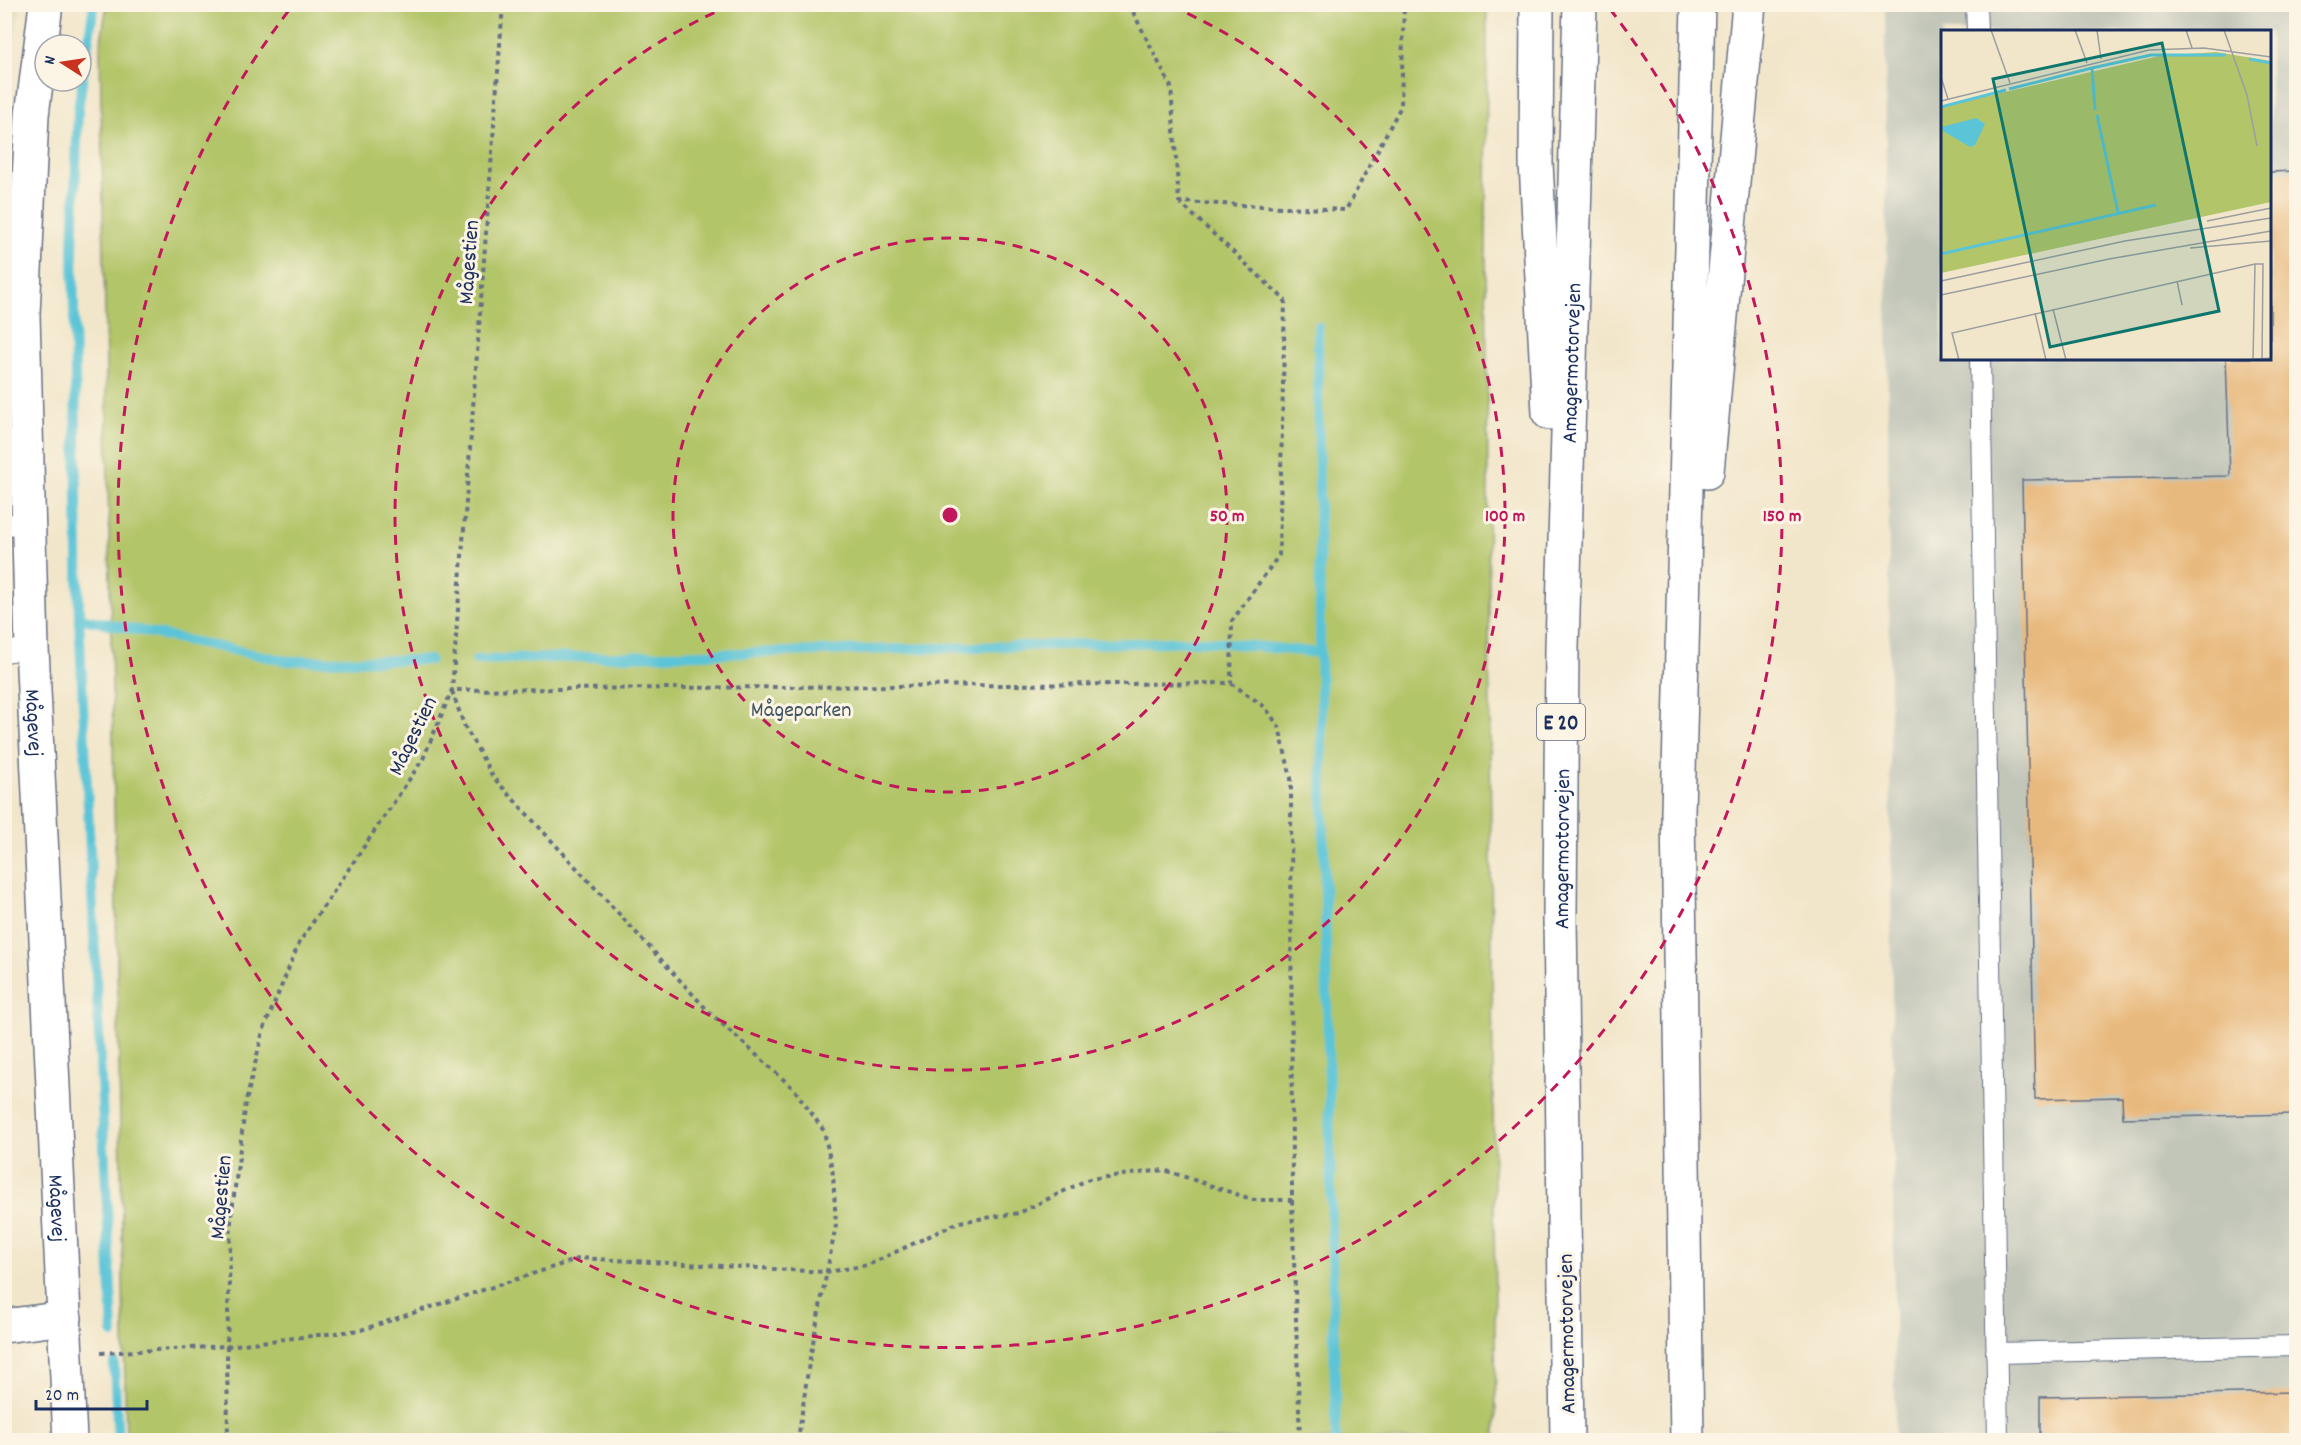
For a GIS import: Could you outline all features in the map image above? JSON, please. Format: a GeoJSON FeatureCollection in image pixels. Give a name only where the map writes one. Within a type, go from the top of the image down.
{"type":"FeatureCollection","features":[{"type":"Feature","properties":{"kind":"main road","name":"Mågevej"},"geometry":{"type":"LineString","coordinates":[[46,4],[32,115],[23,315],[17,524],[18,650],[65,1318],[70,1440]]}},
{"type":"Feature","properties":{"kind":"main road"},"geometry":{"type":"LineString","coordinates":[[1537,4],[1536,163],[1562,648]]}},
{"type":"Feature","properties":{"kind":"main road","name":"Amagermotorvejen"},"geometry":{"type":"LineString","coordinates":[[1567,1440],[1560,916],[1562,648],[1580,4]]}},
{"type":"Feature","properties":{"kind":"main road"},"geometry":{"type":"LineString","coordinates":[[1687,1440],[1678,812],[1698,4]]}},
{"type":"Feature","properties":{"kind":"main road"},"geometry":{"type":"LineString","coordinates":[[1678,812],[1734,144],[1749,4]]}},
{"type":"Feature","properties":{"kind":"main road"},"geometry":{"type":"LineString","coordinates":[[4,1326],[65,1318]]}},
{"type":"Feature","properties":{"kind":"lane"},"geometry":{"type":"LineString","coordinates":[[1976,4],[1977,30]]}},
{"type":"Feature","properties":{"kind":"lane"},"geometry":{"type":"LineString","coordinates":[[1980,360],[1998,1440]]}},
{"type":"Feature","properties":{"kind":"lane"},"geometry":{"type":"LineString","coordinates":[[1996,1353],[2296,1346]]}},
{"type":"Feature","properties":{"kind":"path","name":"Mågestien"},"geometry":{"type":"LineString","coordinates":[[228,1440],[231,1219],[246,1101],[263,1031],[299,943],[423,759],[452,690],[503,4]]}},
{"type":"Feature","properties":{"kind":"path"},"geometry":{"type":"LineString","coordinates":[[1129,4],[1171,87],[1179,202],[1285,300],[1279,555],[1232,621],[1231,682]]}},
{"type":"Feature","properties":{"kind":"path"},"geometry":{"type":"LineString","coordinates":[[1179,202],[1346,210],[1401,106],[1404,4]]}},
{"type":"Feature","properties":{"kind":"path"},"geometry":{"type":"LineString","coordinates":[[798,1440],[809,1363],[836,1225],[833,1174],[824,1131],[794,1089],[710,1013],[493,777],[464,725],[452,690],[1231,682],[1265,707],[1279,727],[1291,778],[1292,1200],[1300,1440]]}},
{"type":"Feature","properties":{"kind":"path"},"geometry":{"type":"LineString","coordinates":[[67,1355],[228,1346],[361,1330],[581,1258],[826,1272],[868,1265],[959,1222],[1020,1213],[1089,1179],[1164,1170],[1254,1200],[1292,1200]]}},
{"type":"Feature","properties":{"kind":"shaded area"},"geometry":{"type":"Polygon","coordinates":[[[22,4],[12,48],[5,469],[4,5],[22,4]]]}},
{"type":"Feature","properties":{"kind":"shaded area"},"geometry":{"type":"Polygon","coordinates":[[[1885,5],[2296,5],[2296,1440],[1895,1440],[1885,5]]]}},
{"type":"Feature","properties":{"kind":"green space","name":"Mågeparken"},"geometry":{"type":"Polygon","coordinates":[[[107,4],[1487,5],[1486,252],[1496,1440],[126,1440],[100,47],[107,4]]]}},
{"type":"Feature","properties":{"kind":"building"},"geometry":{"type":"Polygon","coordinates":[[[2296,171],[2296,1114],[2123,1118],[2122,1097],[2035,1099],[2022,480],[2230,476],[2226,360],[2271,360],[2271,172],[2296,171]]]}},
{"type":"Feature","properties":{"kind":"building"},"geometry":{"type":"Polygon","coordinates":[[[2296,1392],[2296,1440],[2040,1440],[2040,1397],[2296,1392]]]}},
{"type":"Feature","properties":{"kind":"waterway"},"geometry":{"type":"LineString","coordinates":[[94,4],[78,109],[73,251],[79,618],[287,661],[430,660]]}},
{"type":"Feature","properties":{"kind":"waterway"},"geometry":{"type":"LineString","coordinates":[[1318,327],[1320,653],[1336,1440]]}},
{"type":"Feature","properties":{"kind":"waterway"},"geometry":{"type":"LineString","coordinates":[[79,618],[113,1334]]}},
{"type":"Feature","properties":{"kind":"waterway"},"geometry":{"type":"LineString","coordinates":[[476,660],[1207,641],[1320,653]]}},
{"type":"Feature","properties":{"kind":"waterway"},"geometry":{"type":"LineString","coordinates":[[114,1363],[118,1440]]}}]}
